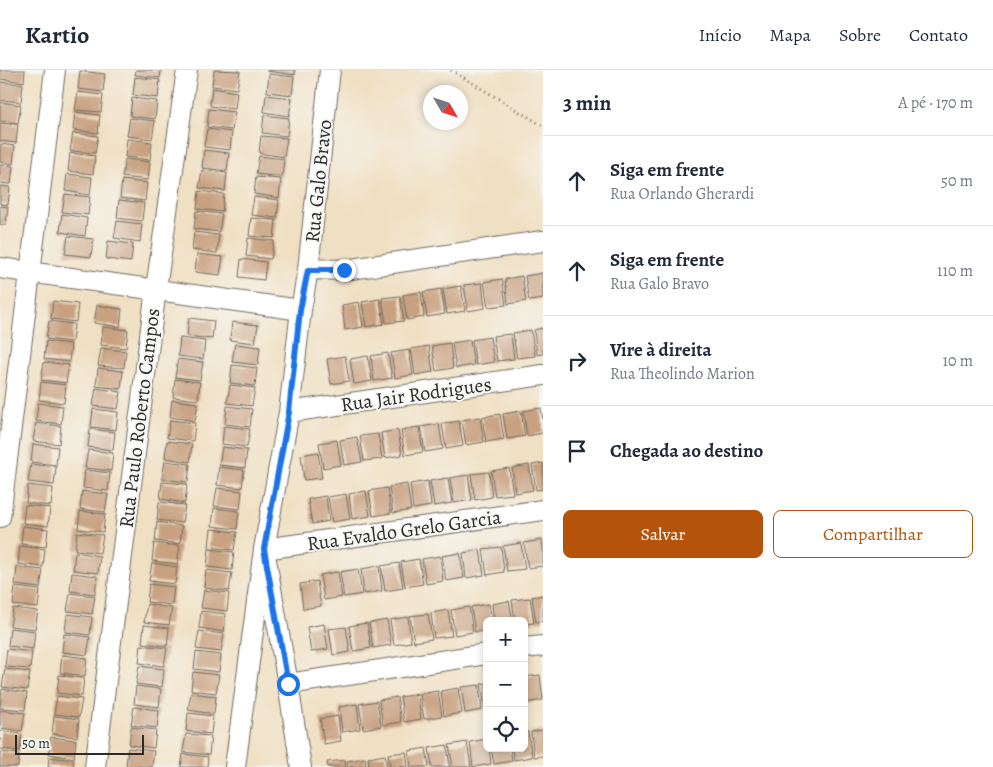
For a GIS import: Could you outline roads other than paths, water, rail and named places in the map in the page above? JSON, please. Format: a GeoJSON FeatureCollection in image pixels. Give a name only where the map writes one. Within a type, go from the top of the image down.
{"type":"FeatureCollection","features":[{"type":"Feature","properties":{"kind":"street"},"geometry":{"type":"LineString","coordinates":[[0,517],[55,70]]}},
{"type":"Feature","properties":{"kind":"street","name":"Rua Paulo Roberto Campos"},"geometry":{"type":"LineString","coordinates":[[95,767],[156,289],[187,70]]}},
{"type":"Feature","properties":{"kind":"street","name":"Rua Galo Bravo"},"geometry":{"type":"LineString","coordinates":[[235,767],[264,549],[289,412],[300,310],[308,270],[330,70]]}},
{"type":"Feature","properties":{"kind":"street"},"geometry":{"type":"LineString","coordinates":[[308,270],[344,270],[543,241]]}},
{"type":"Feature","properties":{"kind":"street"},"geometry":{"type":"LineString","coordinates":[[0,268],[300,310]]}},
{"type":"Feature","properties":{"kind":"street","name":"Rua Jair Rodrigues"},"geometry":{"type":"LineString","coordinates":[[289,412],[543,375]]}},
{"type":"Feature","properties":{"kind":"street","name":"Rua Evaldo Grelo Garcia"},"geometry":{"type":"LineString","coordinates":[[264,549],[543,510]]}},
{"type":"Feature","properties":{"kind":"street"},"geometry":{"type":"LineString","coordinates":[[264,549],[301,767]]}},
{"type":"Feature","properties":{"kind":"street"},"geometry":{"type":"LineString","coordinates":[[528,648],[543,646]]}},
{"type":"Feature","properties":{"kind":"street"},"geometry":{"type":"LineString","coordinates":[[288,684],[483,655]]}}]}
